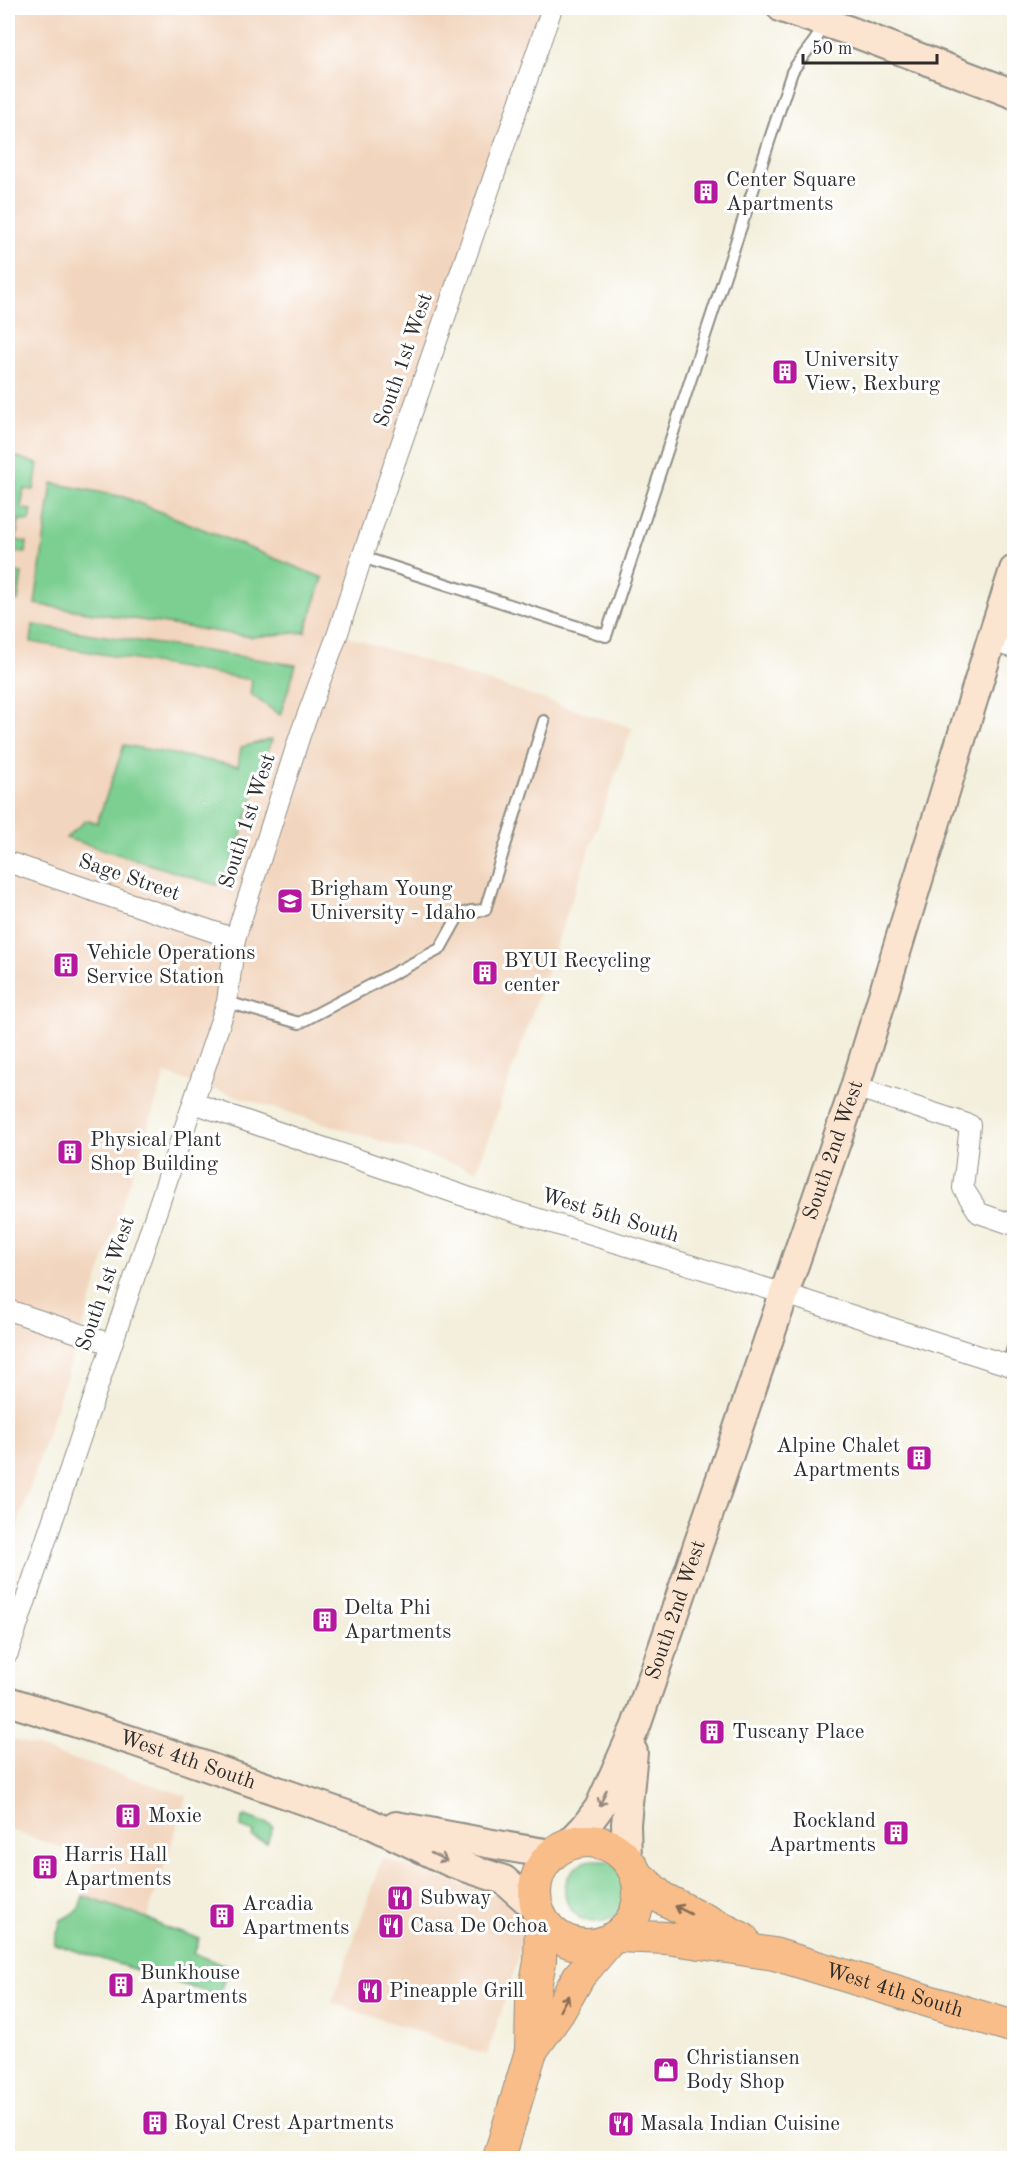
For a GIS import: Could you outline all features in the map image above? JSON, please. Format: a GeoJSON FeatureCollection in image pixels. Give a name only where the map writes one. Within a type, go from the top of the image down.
{"type":"FeatureCollection","features":[{"type":"Feature","properties":{"kind":"main road"},"geometry":{"type":"LineString","coordinates":[[782,8],[825,21],[1014,94]]}},
{"type":"Feature","properties":{"kind":"main road","name":"South 2nd West"},"geometry":{"type":"LineString","coordinates":[[561,1849],[585,1827],[599,1808],[636,1726],[785,1294],[1003,644],[1014,570]]}},
{"type":"Feature","properties":{"kind":"main road","name":"West 4th South"},"geometry":{"type":"LineString","coordinates":[[8,1701],[122,1737],[367,1822],[450,1862],[504,1880],[525,1897],[540,1914]]}},
{"type":"Feature","properties":{"kind":"main road","name":"South 2nd West"},"geometry":{"type":"LineString","coordinates":[[631,1867],[626,1824],[636,1726]]}},
{"type":"Feature","properties":{"kind":"main road","name":"West 4th South"},"geometry":{"type":"LineString","coordinates":[[367,1822],[561,1849]]}},
{"type":"Feature","properties":{"kind":"main road"},"geometry":{"type":"LineString","coordinates":[[499,2158],[531,2051],[532,2002],[540,1962],[540,1914],[535,1895],[537,1880],[543,1865],[561,1849],[584,1841],[600,1843],[615,1850],[631,1867],[639,1887],[636,1908],[627,1927],[613,1938],[579,1976],[558,2013],[531,2051]]}},
{"type":"Feature","properties":{"kind":"main road","name":"West 4th South"},"geometry":{"type":"LineString","coordinates":[[631,1867],[662,1898],[679,1909],[774,1954]]}},
{"type":"Feature","properties":{"kind":"main road"},"geometry":{"type":"LineString","coordinates":[[540,1914],[549,1928],[571,1942],[584,1945],[597,1944],[613,1938]]}},
{"type":"Feature","properties":{"kind":"main road","name":"West 4th South"},"geometry":{"type":"LineString","coordinates":[[613,1938],[667,1938],[774,1954],[1014,2027]]}},
{"type":"Feature","properties":{"kind":"street","name":"South 1st West"},"geometry":{"type":"LineString","coordinates":[[8,1653],[227,1002],[235,939],[300,735],[338,633],[362,557],[552,8]]}},
{"type":"Feature","properties":{"kind":"street","name":"Sage Street"},"geometry":{"type":"LineString","coordinates":[[8,862],[235,939]]}},
{"type":"Feature","properties":{"kind":"street"},"geometry":{"type":"LineString","coordinates":[[855,1087],[970,1125],[963,1188],[980,1213],[1014,1225]]}},
{"type":"Feature","properties":{"kind":"street","name":"West 5th South"},"geometry":{"type":"LineString","coordinates":[[194,1103],[470,1198],[1011,1366]]}},
{"type":"Feature","properties":{"kind":"street"},"geometry":{"type":"LineString","coordinates":[[8,1311],[111,1344]]}},
{"type":"Feature","properties":{"kind":"lane"},"geometry":{"type":"LineString","coordinates":[[362,557],[606,636],[792,72],[820,34],[825,21]]}},
{"type":"Feature","properties":{"kind":"lane"},"geometry":{"type":"LineString","coordinates":[[227,1002],[299,1023],[440,949],[459,915],[485,910],[544,721]]}},
{"type":"Feature","properties":{"kind":"lane"},"geometry":{"type":"LineString","coordinates":[[1011,1366],[1014,1344]]}},
{"type":"Feature","properties":{"kind":"shaded area","name":"Brigham Young University - Idaho"},"geometry":{"type":"Polygon","coordinates":[[[8,8],[552,8],[338,633],[632,728],[477,1171],[165,1074],[8,1555],[8,8]]]}},
{"type":"Feature","properties":{"kind":"shaded area"},"geometry":{"type":"Polygon","coordinates":[[[14,1740],[187,1796],[147,1918],[83,1896],[93,1859],[8,1829],[8,1744],[14,1740]]]}},
{"type":"Feature","properties":{"kind":"shaded area"},"geometry":{"type":"Polygon","coordinates":[[[382,1858],[502,1897],[515,1913],[523,1934],[522,1947],[487,2055],[332,2003],[382,1858]]]}},
{"type":"Feature","properties":{"kind":"green space"},"geometry":{"type":"Polygon","coordinates":[[[8,454],[38,464],[34,490],[24,489],[21,509],[32,510],[30,521],[19,520],[16,540],[27,542],[26,553],[15,552],[12,571],[22,573],[18,601],[8,600],[8,454]]]}},
{"type":"Feature","properties":{"kind":"green space"},"geometry":{"type":"Polygon","coordinates":[[[52,483],[124,497],[323,578],[305,632],[252,637],[35,604],[52,483]]]}},
{"type":"Feature","properties":{"kind":"green space"},"geometry":{"type":"Polygon","coordinates":[[[33,625],[296,665],[280,715],[250,694],[252,680],[31,642],[33,625]]]}},
{"type":"Feature","properties":{"kind":"green space"},"geometry":{"type":"Polygon","coordinates":[[[272,739],[228,876],[222,883],[216,885],[66,838],[86,820],[97,823],[124,745],[238,766],[241,747],[272,739]]]}},
{"type":"Feature","properties":{"kind":"green space"},"geometry":{"type":"Polygon","coordinates":[[[242,1817],[273,1826],[267,1843],[252,1837],[254,1832],[241,1827],[242,1817]]]}},
{"type":"Feature","properties":{"kind":"green space"},"geometry":{"type":"Polygon","coordinates":[[[590,1860],[602,1860],[618,1869],[625,1879],[627,1891],[625,1903],[618,1913],[602,1922],[590,1922],[579,1917],[570,1908],[565,1897],[565,1885],[570,1874],[579,1865],[590,1860]]]}},
{"type":"Feature","properties":{"kind":"green space"},"geometry":{"type":"Polygon","coordinates":[[[83,1896],[147,1918],[166,1928],[199,1938],[194,1954],[228,1966],[219,1996],[54,1944],[61,1920],[78,1911],[83,1896]]]}},
{"type":"Feature","properties":{"kind":"place","name":"Center Square Apartments"},"geometry":{"type":"Point","coordinates":[706,192]}},
{"type":"Feature","properties":{"kind":"place","name":"University View, Rexburg"},"geometry":{"type":"Point","coordinates":[785,372]}},
{"type":"Feature","properties":{"kind":"place","name":"Brigham Young University - Idaho"},"geometry":{"type":"Point","coordinates":[290,901]}},
{"type":"Feature","properties":{"kind":"place","name":"Vehicle Operations Service Station"},"geometry":{"type":"Point","coordinates":[66,965]}},
{"type":"Feature","properties":{"kind":"place","name":"BYUI Recycling center"},"geometry":{"type":"Point","coordinates":[485,973]}},
{"type":"Feature","properties":{"kind":"place","name":"Physical Plant Shop Building"},"geometry":{"type":"Point","coordinates":[70,1152]}},
{"type":"Feature","properties":{"kind":"place","name":"Alpine Chalet Apartments"},"geometry":{"type":"Point","coordinates":[919,1458]}},
{"type":"Feature","properties":{"kind":"place","name":"Delta Phi Apartments"},"geometry":{"type":"Point","coordinates":[325,1620]}},
{"type":"Feature","properties":{"kind":"place","name":"Tuscany Place"},"geometry":{"type":"Point","coordinates":[712,1732]}},
{"type":"Feature","properties":{"kind":"place","name":"Moxie"},"geometry":{"type":"Point","coordinates":[128,1816]}},
{"type":"Feature","properties":{"kind":"place","name":"Rockland Apartments"},"geometry":{"type":"Point","coordinates":[896,1833]}},
{"type":"Feature","properties":{"kind":"place","name":"Harris Hall Apartments"},"geometry":{"type":"Point","coordinates":[45,1867]}},
{"type":"Feature","properties":{"kind":"place","name":"Subway"},"geometry":{"type":"Point","coordinates":[400,1898]}},
{"type":"Feature","properties":{"kind":"place","name":"Arcadia Apartments"},"geometry":{"type":"Point","coordinates":[222,1916]}},
{"type":"Feature","properties":{"kind":"place","name":"Casa De Ochoa"},"geometry":{"type":"Point","coordinates":[391,1926]}},
{"type":"Feature","properties":{"kind":"place","name":"Bunkhouse Apartments"},"geometry":{"type":"Point","coordinates":[121,1985]}},
{"type":"Feature","properties":{"kind":"place","name":"Pineapple Grill"},"geometry":{"type":"Point","coordinates":[370,1991]}},
{"type":"Feature","properties":{"kind":"place","name":"Christiansen Body Shop"},"geometry":{"type":"Point","coordinates":[666,2070]}},
{"type":"Feature","properties":{"kind":"place","name":"Royal Crest Apartments"},"geometry":{"type":"Point","coordinates":[155,2123]}},
{"type":"Feature","properties":{"kind":"place","name":"Masala Indian Cuisine"},"geometry":{"type":"Point","coordinates":[621,2124]}}]}
